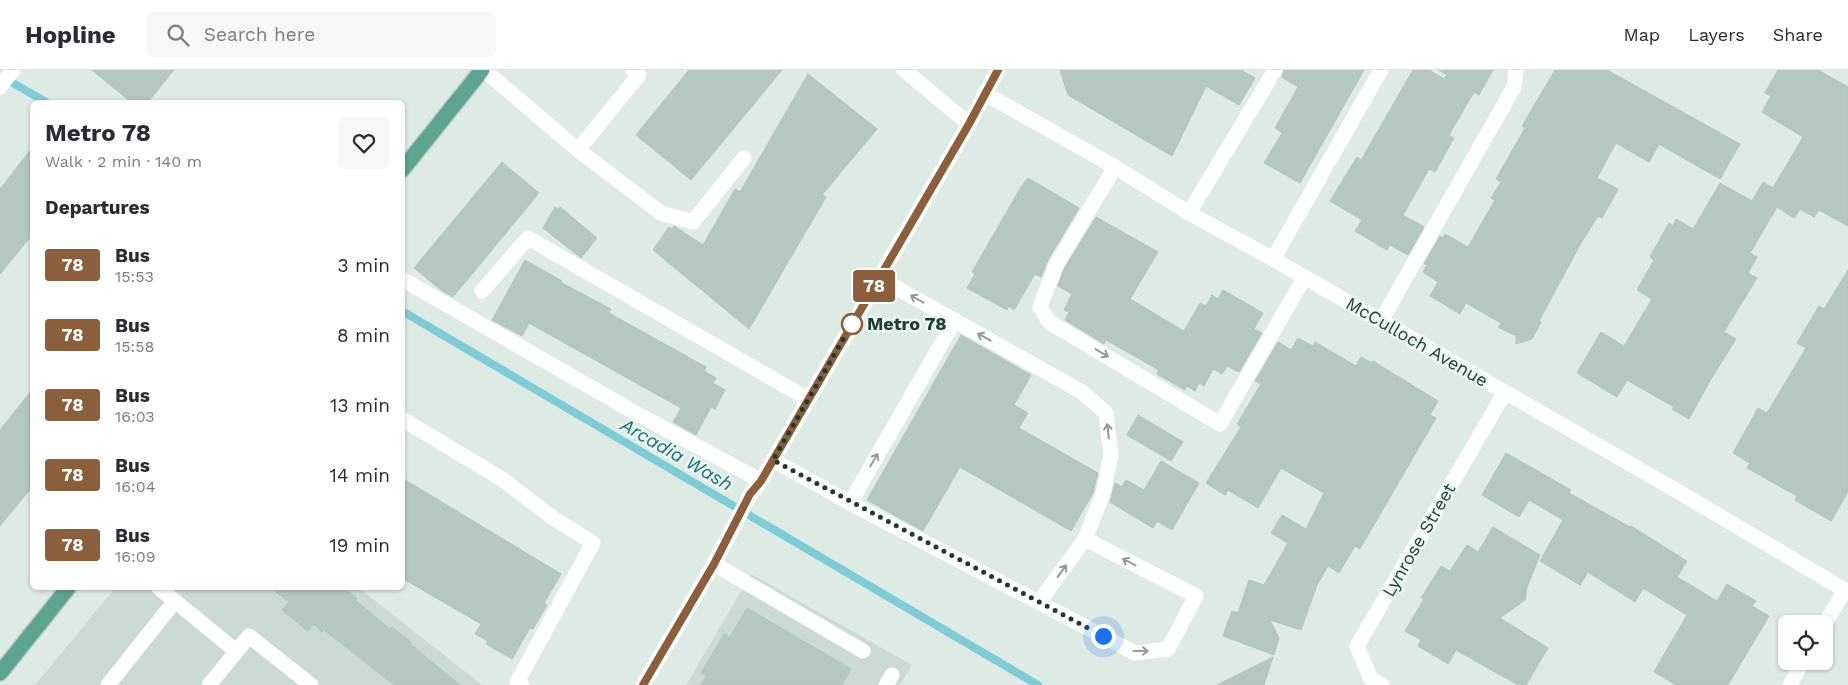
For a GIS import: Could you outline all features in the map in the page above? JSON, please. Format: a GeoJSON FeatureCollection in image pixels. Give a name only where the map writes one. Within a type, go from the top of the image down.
{"type":"FeatureCollection","features":[{"type":"Feature","properties":{"kind":"main road"},"geometry":{"type":"LineString","coordinates":[[405,166],[483,70]]}},
{"type":"Feature","properties":{"kind":"main road"},"geometry":{"type":"LineString","coordinates":[[0,673],[66,590]]}},
{"type":"Feature","properties":{"kind":"street"},"geometry":{"type":"LineString","coordinates":[[0,87],[13,70]]}},
{"type":"Feature","properties":{"kind":"street"},"geometry":{"type":"LineString","coordinates":[[483,70],[578,150],[661,214],[693,222],[744,158]]}},
{"type":"Feature","properties":{"kind":"street"},"geometry":{"type":"LineString","coordinates":[[578,150],[639,75],[633,70]]}},
{"type":"Feature","properties":{"kind":"street"},"geometry":{"type":"LineString","coordinates":[[904,70],[969,124]]}},
{"type":"Feature","properties":{"kind":"street"},"geometry":{"type":"LineString","coordinates":[[643,685],[714,564],[750,494],[761,481],[969,124],[998,70]]}},
{"type":"Feature","properties":{"kind":"street"},"geometry":{"type":"LineString","coordinates":[[1189,213],[1275,70]]}},
{"type":"Feature","properties":{"kind":"street"},"geometry":{"type":"LineString","coordinates":[[1273,259],[1381,70]]}},
{"type":"Feature","properties":{"kind":"street"},"geometry":{"type":"LineString","coordinates":[[1381,321],[1514,87],[1516,70]]}},
{"type":"Feature","properties":{"kind":"street","name":"McCulloch Avenue"},"geometry":{"type":"LineString","coordinates":[[984,93],[1115,167],[1189,213],[1273,259],[1679,492],[1846,591]]}},
{"type":"Feature","properties":{"kind":"street"},"geometry":{"type":"LineString","coordinates":[[1115,167],[1056,265],[1040,307],[1049,322],[1220,424],[1304,278]]}},
{"type":"Feature","properties":{"kind":"street"},"geometry":{"type":"LineString","coordinates":[[482,291],[528,238],[808,399]]}},
{"type":"Feature","properties":{"kind":"street"},"geometry":{"type":"LineString","coordinates":[[879,278],[1082,392],[1106,413],[1111,455],[1104,494],[1085,539],[1039,602]]}},
{"type":"Feature","properties":{"kind":"street"},"geometry":{"type":"LineString","coordinates":[[405,281],[634,412],[761,481]]}},
{"type":"Feature","properties":{"kind":"street"},"geometry":{"type":"LineString","coordinates":[[850,503],[955,320]]}},
{"type":"Feature","properties":{"kind":"street","name":"Lynrose Street"},"geometry":{"type":"LineString","coordinates":[[1382,685],[1371,679],[1357,646],[1505,392]]}},
{"type":"Feature","properties":{"kind":"street"},"geometry":{"type":"LineString","coordinates":[[405,421],[502,479],[553,518],[593,543],[517,682],[522,685]]}},
{"type":"Feature","properties":{"kind":"street"},"geometry":{"type":"LineString","coordinates":[[773,460],[850,503],[1135,653],[1168,649],[1196,596],[1085,539]]}},
{"type":"Feature","properties":{"kind":"street"},"geometry":{"type":"LineString","coordinates":[[714,564],[863,651]]}},
{"type":"Feature","properties":{"kind":"street"},"geometry":{"type":"LineString","coordinates":[[161,590],[236,651]]}},
{"type":"Feature","properties":{"kind":"street"},"geometry":{"type":"LineString","coordinates":[[1830,615],[1846,591]]}},
{"type":"Feature","properties":{"kind":"street"},"geometry":{"type":"LineString","coordinates":[[108,685],[175,601]]}},
{"type":"Feature","properties":{"kind":"street"},"geometry":{"type":"LineString","coordinates":[[209,685],[249,636],[311,685]]}},
{"type":"Feature","properties":{"kind":"street"},"geometry":{"type":"LineString","coordinates":[[1790,685],[1798,670]]}},
{"type":"Feature","properties":{"kind":"shaded area"},"geometry":{"type":"Polygon","coordinates":[[[751,574],[912,665],[900,685],[686,685],[751,574]]]}},
{"type":"Feature","properties":{"kind":"shaded area"},"geometry":{"type":"Polygon","coordinates":[[[113,590],[362,590],[482,685],[35,685],[113,590]]]}},
{"type":"Feature","properties":{"kind":"building"},"geometry":{"type":"Polygon","coordinates":[[[92,70],[174,70],[150,100],[129,100],[92,70]]]}},
{"type":"Feature","properties":{"kind":"building"},"geometry":{"type":"Polygon","coordinates":[[[689,70],[782,70],[691,180],[636,135],[689,70]]]}},
{"type":"Feature","properties":{"kind":"building"},"geometry":{"type":"Polygon","coordinates":[[[1060,70],[1241,70],[1255,78],[1239,105],[1206,86],[1172,156],[1068,95],[1060,70]]]}},
{"type":"Feature","properties":{"kind":"building"},"geometry":{"type":"Polygon","coordinates":[[[1284,70],[1364,70],[1300,183],[1264,163],[1282,133],[1275,128],[1298,87],[1282,77],[1284,70]]]}},
{"type":"Feature","properties":{"kind":"building"},"geometry":{"type":"Polygon","coordinates":[[[1413,70],[1429,70],[1444,79],[1447,75],[1439,70],[1493,70],[1479,95],[1474,92],[1449,135],[1454,138],[1435,172],[1429,169],[1403,215],[1424,227],[1408,255],[1390,245],[1387,250],[1355,231],[1362,220],[1330,201],[1357,157],[1361,160],[1413,70]]]}},
{"type":"Feature","properties":{"kind":"building"},"geometry":{"type":"Polygon","coordinates":[[[1555,70],[1607,70],[1740,144],[1720,179],[1659,144],[1649,162],[1616,143],[1597,178],[1618,189],[1602,218],[1598,216],[1581,243],[1539,321],[1541,322],[1532,339],[1516,344],[1516,336],[1498,327],[1501,323],[1466,303],[1460,314],[1430,296],[1438,282],[1423,272],[1427,265],[1424,264],[1440,236],[1443,238],[1445,234],[1468,247],[1495,200],[1491,198],[1501,182],[1496,179],[1525,128],[1522,126],[1555,70]]]}},
{"type":"Feature","properties":{"kind":"building"},"geometry":{"type":"Polygon","coordinates":[[[1778,70],[1818,70],[1848,87],[1848,226],[1819,210],[1814,217],[1800,209],[1794,218],[1777,207],[1750,253],[1757,257],[1748,273],[1757,278],[1724,332],[1736,339],[1689,419],[1672,409],[1674,407],[1627,380],[1617,397],[1577,373],[1601,332],[1624,346],[1652,299],[1637,290],[1654,260],[1650,257],[1669,223],[1673,226],[1676,219],[1693,229],[1720,183],[1752,201],[1763,182],[1773,188],[1803,137],[1762,112],[1771,96],[1765,93],[1778,70]]]}},
{"type":"Feature","properties":{"kind":"building"},"geometry":{"type":"Polygon","coordinates":[[[808,74],[877,129],[822,195],[826,197],[749,329],[653,250],[669,227],[672,229],[674,226],[703,245],[735,189],[740,192],[808,74]]]}},
{"type":"Feature","properties":{"kind":"building"},"geometry":{"type":"Polygon","coordinates":[[[30,151],[30,237],[0,274],[0,189],[30,151]]]}},
{"type":"Feature","properties":{"kind":"building"},"geometry":{"type":"Polygon","coordinates":[[[502,162],[539,193],[453,297],[441,290],[414,268],[502,162]]]}},
{"type":"Feature","properties":{"kind":"building"},"geometry":{"type":"Polygon","coordinates":[[[1028,178],[1079,208],[1048,260],[1041,277],[1035,274],[1014,310],[1009,306],[1007,310],[967,288],[975,274],[972,272],[1028,178]]]}},
{"type":"Feature","properties":{"kind":"building"},"geometry":{"type":"Polygon","coordinates":[[[555,207],[558,209],[560,207],[597,238],[581,258],[543,228],[555,207]]]}},
{"type":"Feature","properties":{"kind":"building"},"geometry":{"type":"Polygon","coordinates":[[[1096,217],[1158,252],[1130,299],[1184,331],[1200,303],[1206,306],[1212,295],[1218,299],[1223,290],[1263,313],[1254,329],[1262,333],[1239,372],[1227,366],[1222,374],[1213,369],[1204,386],[1199,383],[1195,391],[1187,386],[1185,390],[1157,374],[1159,370],[1106,340],[1104,344],[1065,320],[1069,312],[1064,310],[1072,294],[1058,286],[1064,269],[1096,217]]]}},
{"type":"Feature","properties":{"kind":"building"},"geometry":{"type":"Polygon","coordinates":[[[525,260],[562,281],[560,282],[611,309],[609,313],[706,367],[704,371],[716,378],[713,383],[725,390],[715,409],[711,407],[696,435],[673,422],[681,408],[529,323],[522,336],[492,320],[525,260]]]}},
{"type":"Feature","properties":{"kind":"building"},"geometry":{"type":"Polygon","coordinates":[[[1848,270],[1848,492],[1831,521],[1795,500],[1797,496],[1747,468],[1750,463],[1733,453],[1758,408],[1767,413],[1806,348],[1797,343],[1819,306],[1824,309],[1848,270]]]}},
{"type":"Feature","properties":{"kind":"building"},"geometry":{"type":"Polygon","coordinates":[[[961,335],[1031,375],[1014,405],[1028,413],[1019,428],[1098,473],[1093,493],[1071,531],[960,467],[923,531],[867,500],[961,335]]]}},
{"type":"Feature","properties":{"kind":"building"},"geometry":{"type":"Polygon","coordinates":[[[1298,338],[1313,346],[1315,342],[1356,366],[1361,357],[1372,363],[1373,361],[1438,401],[1430,415],[1436,418],[1360,549],[1355,546],[1339,573],[1328,566],[1317,585],[1301,630],[1270,620],[1279,638],[1274,655],[1223,636],[1232,611],[1238,613],[1249,580],[1264,585],[1288,543],[1271,533],[1282,515],[1306,529],[1324,493],[1281,468],[1258,508],[1228,490],[1225,495],[1206,483],[1241,427],[1237,424],[1261,384],[1255,381],[1278,342],[1291,350],[1298,338]]]}},
{"type":"Feature","properties":{"kind":"building"},"geometry":{"type":"Polygon","coordinates":[[[30,392],[30,489],[0,526],[0,430],[30,392]]]}},
{"type":"Feature","properties":{"kind":"building"},"geometry":{"type":"Polygon","coordinates":[[[1138,415],[1183,442],[1171,461],[1127,435],[1138,415]]]}},
{"type":"Feature","properties":{"kind":"building"},"geometry":{"type":"Polygon","coordinates":[[[1506,453],[1571,490],[1569,493],[1631,526],[1687,561],[1677,577],[1717,601],[1727,584],[1756,601],[1752,606],[1769,616],[1728,685],[1676,685],[1654,672],[1687,615],[1643,588],[1635,602],[1588,572],[1580,585],[1540,561],[1563,520],[1529,500],[1519,517],[1482,495],[1506,453]]]}},
{"type":"Feature","properties":{"kind":"building"},"geometry":{"type":"Polygon","coordinates":[[[1161,461],[1199,483],[1172,530],[1157,521],[1153,528],[1110,502],[1115,483],[1122,487],[1126,480],[1144,490],[1161,461]]]}},
{"type":"Feature","properties":{"kind":"building"},"geometry":{"type":"Polygon","coordinates":[[[405,480],[561,574],[544,603],[547,605],[533,629],[530,628],[512,659],[486,644],[488,641],[475,634],[481,624],[405,580],[405,480]]]}},
{"type":"Feature","properties":{"kind":"building"},"geometry":{"type":"Polygon","coordinates":[[[1493,527],[1540,555],[1527,587],[1525,600],[1500,618],[1548,648],[1526,685],[1518,685],[1456,650],[1448,664],[1418,646],[1421,640],[1405,631],[1424,599],[1421,598],[1441,566],[1450,571],[1467,545],[1478,552],[1493,527]]]}},
{"type":"Feature","properties":{"kind":"building"},"geometry":{"type":"Polygon","coordinates":[[[274,590],[347,590],[357,598],[355,600],[390,629],[392,627],[411,642],[410,644],[460,685],[394,685],[324,630],[322,632],[313,624],[308,631],[282,610],[289,602],[274,590]]]}},
{"type":"Feature","properties":{"kind":"building"},"geometry":{"type":"Polygon","coordinates":[[[747,608],[851,669],[842,685],[701,685],[706,676],[701,673],[724,634],[730,637],[747,608]]]}},
{"type":"Feature","properties":{"kind":"building"},"geometry":{"type":"Polygon","coordinates":[[[1273,657],[1264,685],[1217,685],[1273,657]]]}},
{"type":"Feature","properties":{"kind":"waterway","name":"Arcadia Wash"},"geometry":{"type":"LineString","coordinates":[[4,78],[42,100]]}},
{"type":"Feature","properties":{"kind":"waterway","name":"Arcadia Wash"},"geometry":{"type":"LineString","coordinates":[[405,313],[1038,685]]}},
{"type":"Feature","properties":{"kind":"bus line","name":"78"},"geometry":{"type":"LineString","coordinates":[[643,685],[714,564],[750,494],[761,481],[969,124],[998,70]]}},
{"type":"Feature","properties":{"kind":"place","name":"Metro 78"},"geometry":{"type":"Point","coordinates":[852,324]}},
{"type":"Feature","properties":{"kind":"route"},"geometry":{"type":"LineString","coordinates":[[852,324],[773,460],[850,503],[1103,636]]}}]}
